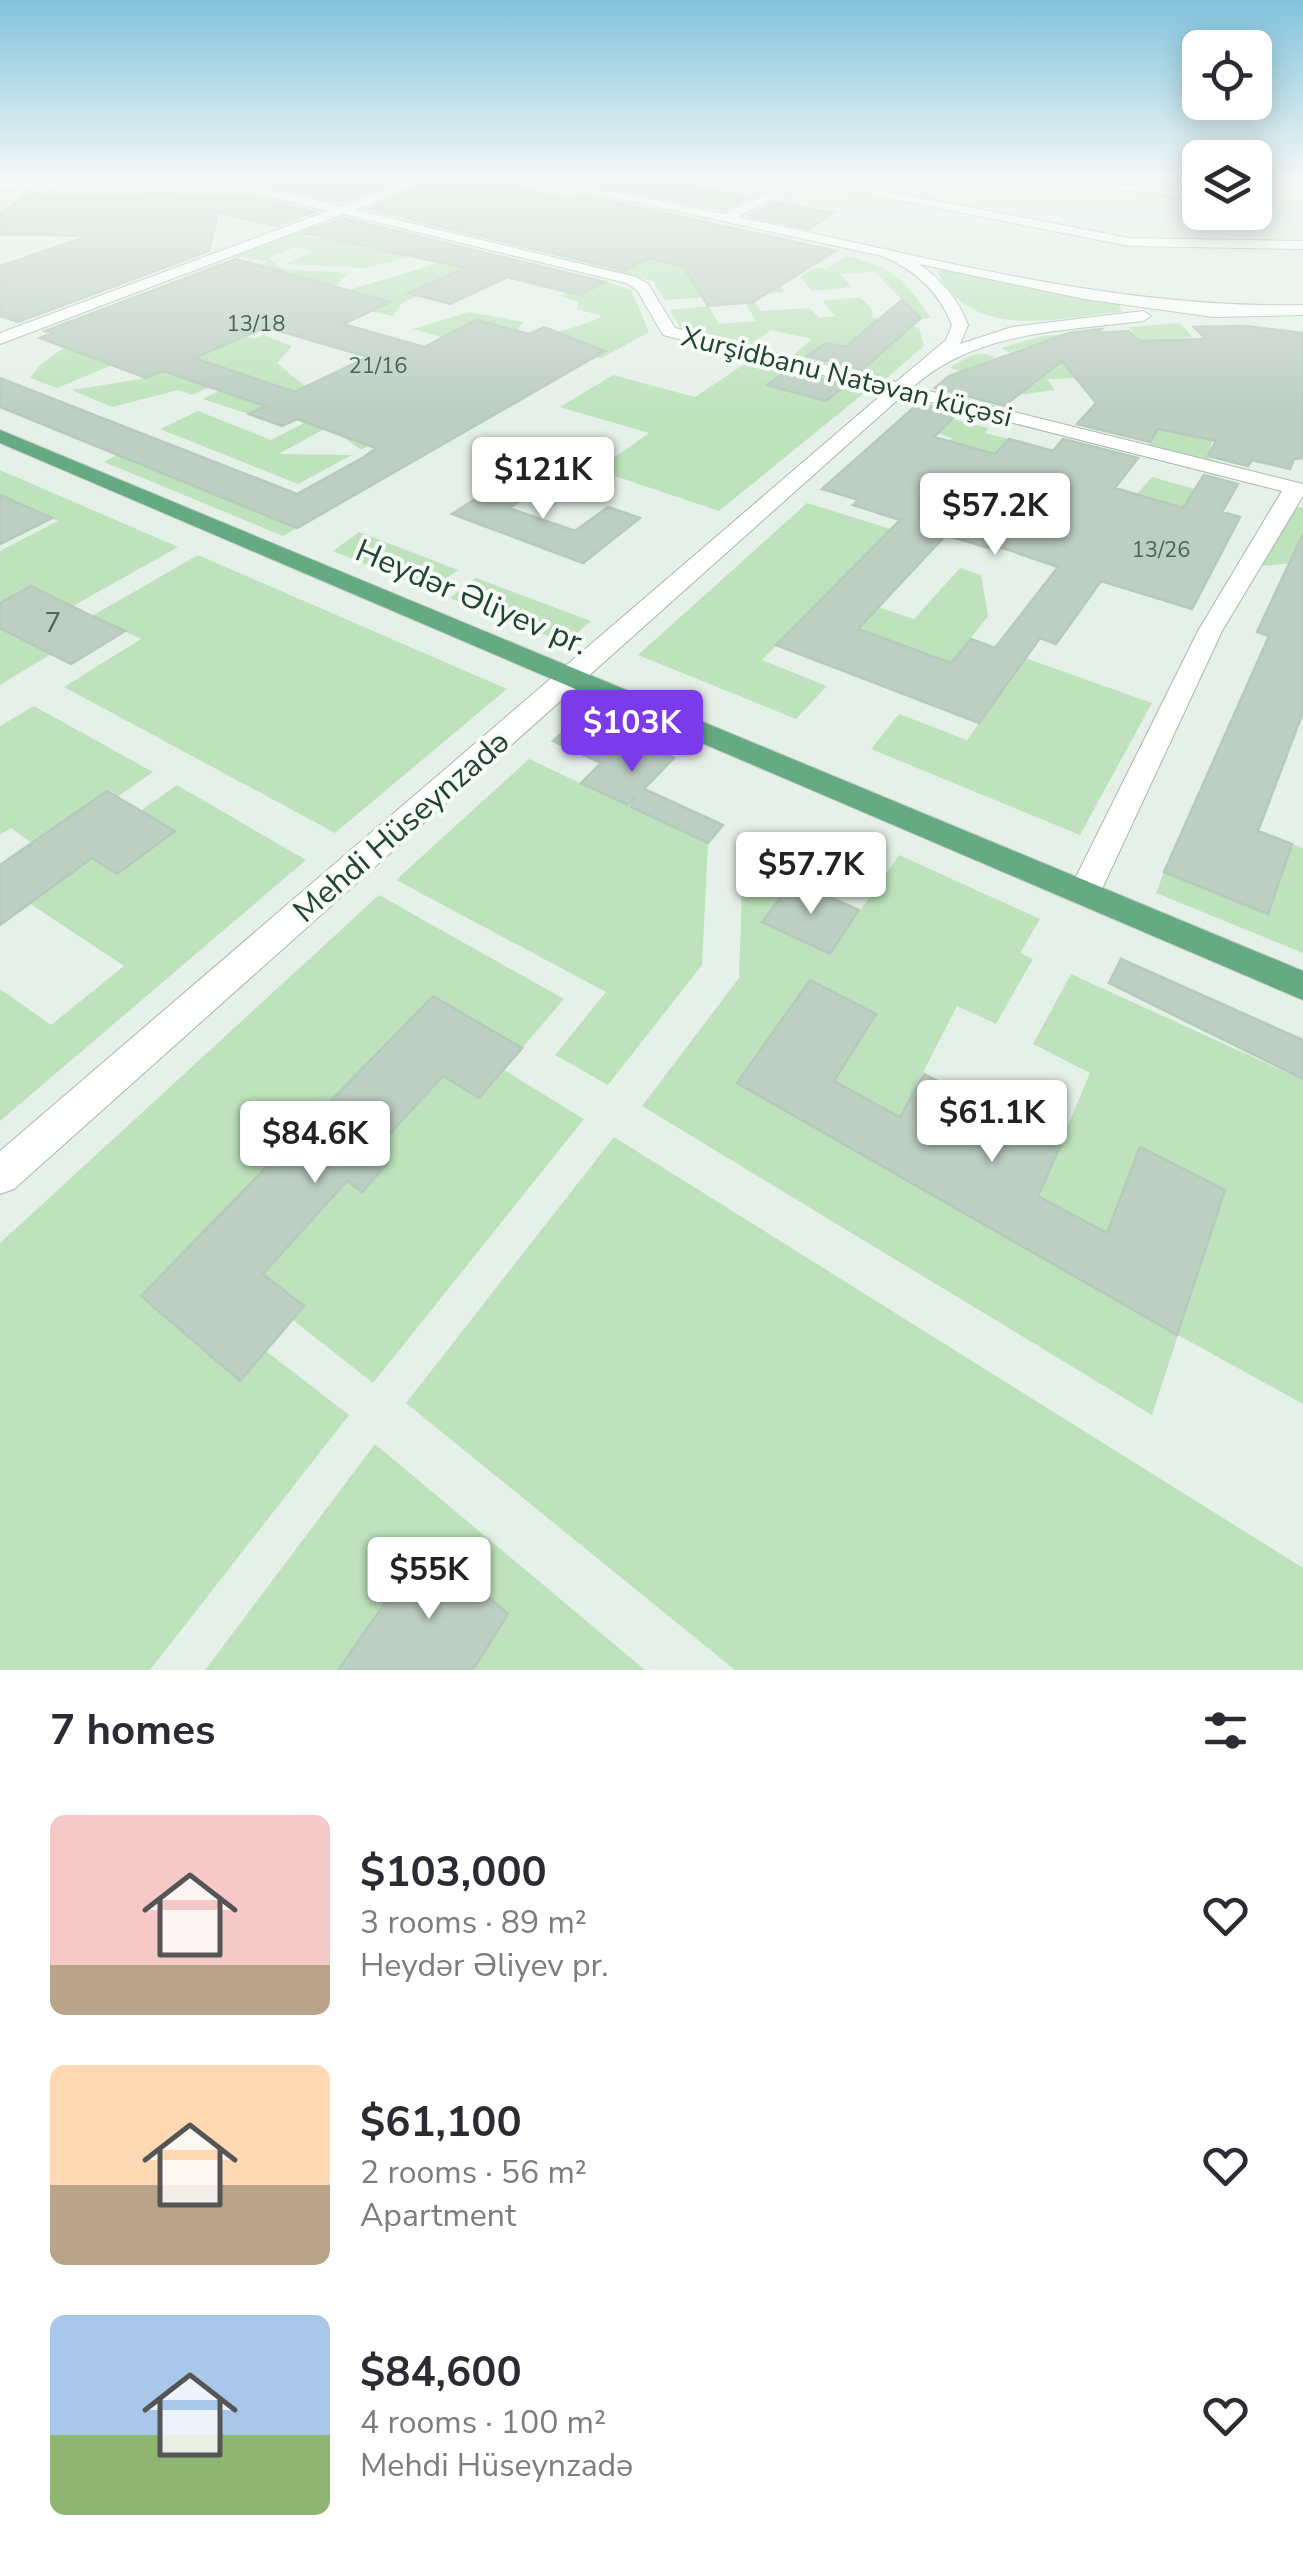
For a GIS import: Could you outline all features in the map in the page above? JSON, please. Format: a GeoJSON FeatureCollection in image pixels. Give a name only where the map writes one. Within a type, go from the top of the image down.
{"type":"FeatureCollection","features":[{"type":"Feature","properties":{"kind":"main road","name":"Heydər Əliyev pr."},"geometry":{"type":"LineString","coordinates":[[0,436],[1303,986]]}},
{"type":"Feature","properties":{"kind":"street"},"geometry":{"type":"LineString","coordinates":[[0,339],[217,257]]}},
{"type":"Feature","properties":{"kind":"street","name":"Xurşidbanu Natəvan küçəsi"},"geometry":{"type":"LineString","coordinates":[[535,257],[643,286],[668,331],[1298,490]]}},
{"type":"Feature","properties":{"kind":"street"},"geometry":{"type":"LineString","coordinates":[[896,257],[929,277],[960,325],[958,334],[937,358]]}},
{"type":"Feature","properties":{"kind":"street"},"geometry":{"type":"LineString","coordinates":[[912,257],[1119,309]]}},
{"type":"Feature","properties":{"kind":"street"},"geometry":{"type":"LineString","coordinates":[[929,277],[926,270],[931,266],[963,268]]}},
{"type":"Feature","properties":{"kind":"street"},"geometry":{"type":"LineString","coordinates":[[944,296],[961,309],[989,318],[1046,325]]}},
{"type":"Feature","properties":{"kind":"street"},"geometry":{"type":"LineString","coordinates":[[937,358],[992,337],[1119,309],[1303,310]]}},
{"type":"Feature","properties":{"kind":"street","name":"Mehdi Hüseynzadə"},"geometry":{"type":"LineString","coordinates":[[0,1176],[937,358]]}},
{"type":"Feature","properties":{"kind":"street"},"geometry":{"type":"LineString","coordinates":[[1084,893],[1210,631],[1298,490]]}},
{"type":"Feature","properties":{"kind":"green space"},"geometry":{"type":"Polygon","coordinates":[[[241,257],[271,257],[283,269],[349,273],[322,299],[239,274],[268,262],[241,257]]]}},
{"type":"Feature","properties":{"kind":"green space"},"geometry":{"type":"Polygon","coordinates":[[[301,257],[409,257],[366,268],[285,264],[301,257]]]}},
{"type":"Feature","properties":{"kind":"green space"},"geometry":{"type":"Polygon","coordinates":[[[588,257],[583,263],[618,271],[634,262],[626,257],[661,257],[775,279],[784,292],[665,300],[653,281],[576,263],[588,257]]]}},
{"type":"Feature","properties":{"kind":"green space"},"geometry":{"type":"Polygon","coordinates":[[[850,257],[886,270],[913,294],[931,318],[903,321],[909,307],[875,272],[841,274],[851,287],[812,291],[800,277],[814,267],[825,269],[850,257]]]}},
{"type":"Feature","properties":{"kind":"green space"},"geometry":{"type":"Polygon","coordinates":[[[443,262],[515,275],[463,298],[454,296],[468,289],[437,280],[428,285],[436,288],[403,302],[393,316],[369,311],[389,301],[348,290],[443,262]]]}},
{"type":"Feature","properties":{"kind":"green space"},"geometry":{"type":"Polygon","coordinates":[[[942,269],[1119,304],[1122,312],[1045,320],[995,317],[973,309],[953,294],[937,272],[942,269]]]}},
{"type":"Feature","properties":{"kind":"green space"},"geometry":{"type":"Polygon","coordinates":[[[591,277],[631,290],[649,332],[602,358],[582,354],[596,347],[577,340],[562,345],[524,344],[602,316],[577,309],[578,302],[561,296],[591,277]]]}},
{"type":"Feature","properties":{"kind":"green space"},"geometry":{"type":"Polygon","coordinates":[[[860,297],[873,311],[872,317],[919,328],[924,346],[887,378],[860,372],[901,334],[869,327],[826,363],[793,355],[812,339],[771,330],[750,345],[681,329],[670,310],[708,306],[719,324],[756,321],[745,302],[755,303],[761,311],[810,308],[819,318],[835,316],[822,301],[860,297]]]}},
{"type":"Feature","properties":{"kind":"green space"},"geometry":{"type":"Polygon","coordinates":[[[469,312],[523,322],[512,337],[509,329],[476,320],[457,330],[459,342],[413,329],[469,312]]]}},
{"type":"Feature","properties":{"kind":"green space"},"geometry":{"type":"Polygon","coordinates":[[[1180,323],[1192,337],[1155,340],[1167,354],[1192,353],[1185,346],[1213,348],[1240,364],[1170,368],[1177,375],[1209,373],[1215,378],[1186,380],[1202,396],[1183,395],[1171,382],[1147,382],[1157,396],[1130,396],[1113,377],[1047,379],[1055,390],[1018,395],[988,387],[991,381],[950,368],[983,354],[995,357],[980,366],[1012,377],[1057,357],[1050,353],[1061,348],[1045,341],[1009,352],[1001,348],[1043,336],[1081,333],[1094,348],[1148,351],[1129,327],[1180,323]]]}},
{"type":"Feature","properties":{"kind":"green space"},"geometry":{"type":"Polygon","coordinates":[[[199,329],[57,388],[30,378],[45,361],[84,341],[130,332],[199,329]]]}},
{"type":"Feature","properties":{"kind":"green space"},"geometry":{"type":"Polygon","coordinates":[[[264,335],[292,346],[277,363],[306,387],[249,414],[203,399],[220,390],[247,400],[275,385],[211,364],[183,376],[210,387],[192,395],[178,390],[112,407],[72,390],[146,378],[246,336],[254,339],[264,335]]]}},
{"type":"Feature","properties":{"kind":"green space"},"geometry":{"type":"Polygon","coordinates":[[[753,358],[869,389],[719,511],[597,470],[649,433],[560,407],[613,375],[695,397],[753,358]]]}},
{"type":"Feature","properties":{"kind":"green space"},"geometry":{"type":"Polygon","coordinates":[[[412,368],[432,412],[361,450],[342,436],[390,411],[324,429],[279,454],[352,455],[298,484],[160,429],[198,411],[271,440],[412,368]]]}},
{"type":"Feature","properties":{"kind":"green space"},"geometry":{"type":"Polygon","coordinates":[[[952,419],[988,428],[985,433],[1009,439],[995,454],[948,442],[952,438],[937,433],[952,419]]]}},
{"type":"Feature","properties":{"kind":"green space"},"geometry":{"type":"Polygon","coordinates":[[[1157,429],[1212,441],[1208,458],[1234,468],[1148,447],[1157,429]]]}},
{"type":"Feature","properties":{"kind":"green space"},"geometry":{"type":"Polygon","coordinates":[[[119,454],[297,528],[283,536],[104,462],[119,454]]]}},
{"type":"Feature","properties":{"kind":"green space"},"geometry":{"type":"Polygon","coordinates":[[[0,470],[178,547],[73,606],[31,586],[0,603],[0,551],[58,521],[0,495],[0,470]]]}},
{"type":"Feature","properties":{"kind":"green space"},"geometry":{"type":"Polygon","coordinates":[[[1152,477],[1195,489],[1181,513],[1136,495],[1152,477]]]}},
{"type":"Feature","properties":{"kind":"green space"},"geometry":{"type":"Polygon","coordinates":[[[807,503],[891,529],[762,660],[827,686],[796,719],[638,655],[807,503]]]}},
{"type":"Feature","properties":{"kind":"green space"},"geometry":{"type":"Polygon","coordinates":[[[1303,507],[1303,562],[1261,566],[1287,508],[1303,507]]]}},
{"type":"Feature","properties":{"kind":"green space"},"geometry":{"type":"Polygon","coordinates":[[[359,532],[458,570],[430,590],[333,551],[359,532]]]}},
{"type":"Feature","properties":{"kind":"green space"},"geometry":{"type":"Polygon","coordinates":[[[198,555],[507,689],[335,833],[64,687],[141,639],[92,616],[198,555]]]}},
{"type":"Feature","properties":{"kind":"green space"},"geometry":{"type":"Polygon","coordinates":[[[960,568],[981,575],[988,616],[951,663],[858,629],[878,607],[914,619],[960,568]]]}},
{"type":"Feature","properties":{"kind":"green space"},"geometry":{"type":"Polygon","coordinates":[[[476,578],[591,621],[566,643],[450,598],[476,578]]]}},
{"type":"Feature","properties":{"kind":"green space"},"geometry":{"type":"Polygon","coordinates":[[[0,628],[51,654],[0,685],[0,628]]]}},
{"type":"Feature","properties":{"kind":"green space"},"geometry":{"type":"Polygon","coordinates":[[[1025,658],[1152,703],[1080,835],[871,749],[899,714],[967,740],[1025,658]]]}},
{"type":"Feature","properties":{"kind":"green space"},"geometry":{"type":"Polygon","coordinates":[[[34,706],[153,772],[117,797],[106,791],[32,843],[11,828],[0,835],[0,726],[34,706]]]}},
{"type":"Feature","properties":{"kind":"green space"},"geometry":{"type":"Polygon","coordinates":[[[529,759],[708,843],[702,965],[608,1085],[555,1055],[606,992],[396,880],[529,759]]]}},
{"type":"Feature","properties":{"kind":"green space"},"geometry":{"type":"Polygon","coordinates":[[[177,785],[306,860],[0,1121],[0,989],[51,1025],[124,966],[29,903],[92,858],[117,874],[140,811],[177,785]]]}},
{"type":"Feature","properties":{"kind":"green space"},"geometry":{"type":"Polygon","coordinates":[[[1292,844],[1303,848],[1303,953],[1156,893],[1164,872],[1267,914],[1292,844]]]}},
{"type":"Feature","properties":{"kind":"green space"},"geometry":{"type":"Polygon","coordinates":[[[899,855],[1040,919],[1020,953],[1033,959],[996,1024],[957,1006],[900,1117],[834,1081],[876,1013],[810,980],[738,1083],[1177,1334],[1224,1190],[1107,1233],[1038,1196],[1090,1073],[1033,1044],[1071,974],[1303,1080],[1303,1404],[1178,1335],[1152,1415],[642,1106],[739,978],[743,859],[793,881],[763,923],[830,954],[899,855]]]}},
{"type":"Feature","properties":{"kind":"green space"},"geometry":{"type":"Polygon","coordinates":[[[379,895],[564,999],[522,1048],[432,996],[142,1296],[239,1380],[266,1351],[349,1415],[150,1670],[0,1670],[0,1243],[379,895]]]}},
{"type":"Feature","properties":{"kind":"green space"},"geometry":{"type":"Polygon","coordinates":[[[504,1070],[584,1119],[373,1383],[293,1320],[304,1306],[263,1274],[347,1181],[362,1191],[373,1152],[443,1076],[479,1098],[504,1070]]]}},
{"type":"Feature","properties":{"kind":"green space"},"geometry":{"type":"Polygon","coordinates":[[[614,1137],[1303,1568],[1303,1670],[735,1670],[406,1403],[614,1137]]]}},
{"type":"Feature","properties":{"kind":"green space"},"geometry":{"type":"Polygon","coordinates":[[[375,1444],[645,1670],[473,1670],[507,1614],[427,1543],[338,1670],[205,1670],[375,1444]]]}},
{"type":"Feature","properties":{"kind":"building"},"geometry":{"type":"Polygon","coordinates":[[[27,257],[193,257],[18,322],[0,316],[0,266],[27,257]]]}},
{"type":"Feature","properties":{"kind":"building"},"geometry":{"type":"Polygon","coordinates":[[[414,257],[502,257],[605,282],[580,295],[507,277],[450,304],[408,293],[466,268],[414,257]]]}},
{"type":"Feature","properties":{"kind":"building"},"geometry":{"type":"Polygon","coordinates":[[[567,257],[826,257],[753,302],[708,306],[684,267],[648,258],[625,271],[567,257]]]}},
{"type":"Feature","properties":{"kind":"building"},"geometry":{"type":"Polygon","coordinates":[[[236,259],[390,302],[343,324],[424,347],[476,320],[529,334],[544,327],[605,351],[297,528],[0,407],[0,378],[297,494],[376,448],[297,419],[282,426],[249,414],[265,406],[163,371],[146,378],[40,338],[52,333],[45,331],[236,259]],[[266,327],[194,358],[295,392],[368,357],[266,327]]]}},
{"type":"Feature","properties":{"kind":"building"},"geometry":{"type":"Polygon","coordinates":[[[902,300],[921,318],[862,370],[807,356],[826,343],[845,347],[902,300]]]}},
{"type":"Feature","properties":{"kind":"building"},"geometry":{"type":"Polygon","coordinates":[[[1245,326],[1303,333],[1303,458],[1294,459],[1290,469],[1252,460],[1248,466],[1208,456],[1216,441],[1158,429],[1150,442],[1077,424],[1096,403],[1062,361],[1004,406],[935,388],[949,376],[1069,333],[1102,329],[1098,333],[1129,331],[1139,341],[1206,339],[1194,327],[1245,326]]]}},
{"type":"Feature","properties":{"kind":"building"},"geometry":{"type":"Polygon","coordinates":[[[788,370],[845,385],[826,401],[767,385],[788,370]]]}},
{"type":"Feature","properties":{"kind":"building"},"geometry":{"type":"Polygon","coordinates":[[[919,403],[958,413],[934,437],[995,454],[1009,439],[1053,451],[1063,439],[1138,458],[1115,488],[1183,508],[1204,475],[1238,484],[1222,512],[1240,517],[1192,609],[1101,581],[1056,644],[1040,638],[979,723],[776,645],[900,520],[853,505],[859,500],[822,489],[919,403]],[[946,535],[858,629],[951,663],[971,639],[995,648],[1058,567],[991,544],[988,548],[946,535]]]}},
{"type":"Feature","properties":{"kind":"building"},"geometry":{"type":"Polygon","coordinates":[[[513,475],[543,485],[509,508],[575,531],[608,507],[640,518],[583,563],[452,514],[513,475]]]}},
{"type":"Feature","properties":{"kind":"building"},"geometry":{"type":"Polygon","coordinates":[[[0,495],[52,518],[0,544],[0,495]]]}},
{"type":"Feature","properties":{"kind":"building"},"geometry":{"type":"Polygon","coordinates":[[[1303,534],[1303,712],[1258,831],[1292,844],[1268,914],[1164,872],[1269,636],[1257,632],[1303,534]]]}},
{"type":"Feature","properties":{"kind":"building"},"geometry":{"type":"Polygon","coordinates":[[[31,586],[125,631],[71,664],[0,628],[0,603],[31,586]]]}},
{"type":"Feature","properties":{"kind":"building"},"geometry":{"type":"Polygon","coordinates":[[[582,716],[674,758],[644,789],[723,825],[708,843],[631,807],[635,797],[628,805],[581,783],[601,763],[553,741],[582,716]]]}},
{"type":"Feature","properties":{"kind":"building"},"geometry":{"type":"Polygon","coordinates":[[[107,791],[175,831],[117,874],[92,858],[0,925],[0,865],[107,791]]]}},
{"type":"Feature","properties":{"kind":"building"},"geometry":{"type":"Polygon","coordinates":[[[793,881],[859,910],[830,954],[762,922],[793,881]]]}},
{"type":"Feature","properties":{"kind":"building"},"geometry":{"type":"Polygon","coordinates":[[[1121,959],[1303,1040],[1303,1079],[1109,983],[1121,959]]]}},
{"type":"Feature","properties":{"kind":"building"},"geometry":{"type":"Polygon","coordinates":[[[810,980],[876,1014],[834,1081],[900,1117],[924,1074],[1060,1146],[1038,1196],[1107,1233],[1140,1147],[1225,1190],[1177,1335],[737,1083],[810,980]]]}},
{"type":"Feature","properties":{"kind":"building"},"geometry":{"type":"Polygon","coordinates":[[[433,996],[522,1048],[479,1098],[443,1076],[373,1152],[388,1163],[362,1192],[347,1181],[263,1274],[304,1306],[240,1381],[141,1296],[433,996]]]}},
{"type":"Feature","properties":{"kind":"building"},"geometry":{"type":"Polygon","coordinates":[[[427,1543],[508,1614],[473,1670],[338,1670],[427,1543]]]}}]}
